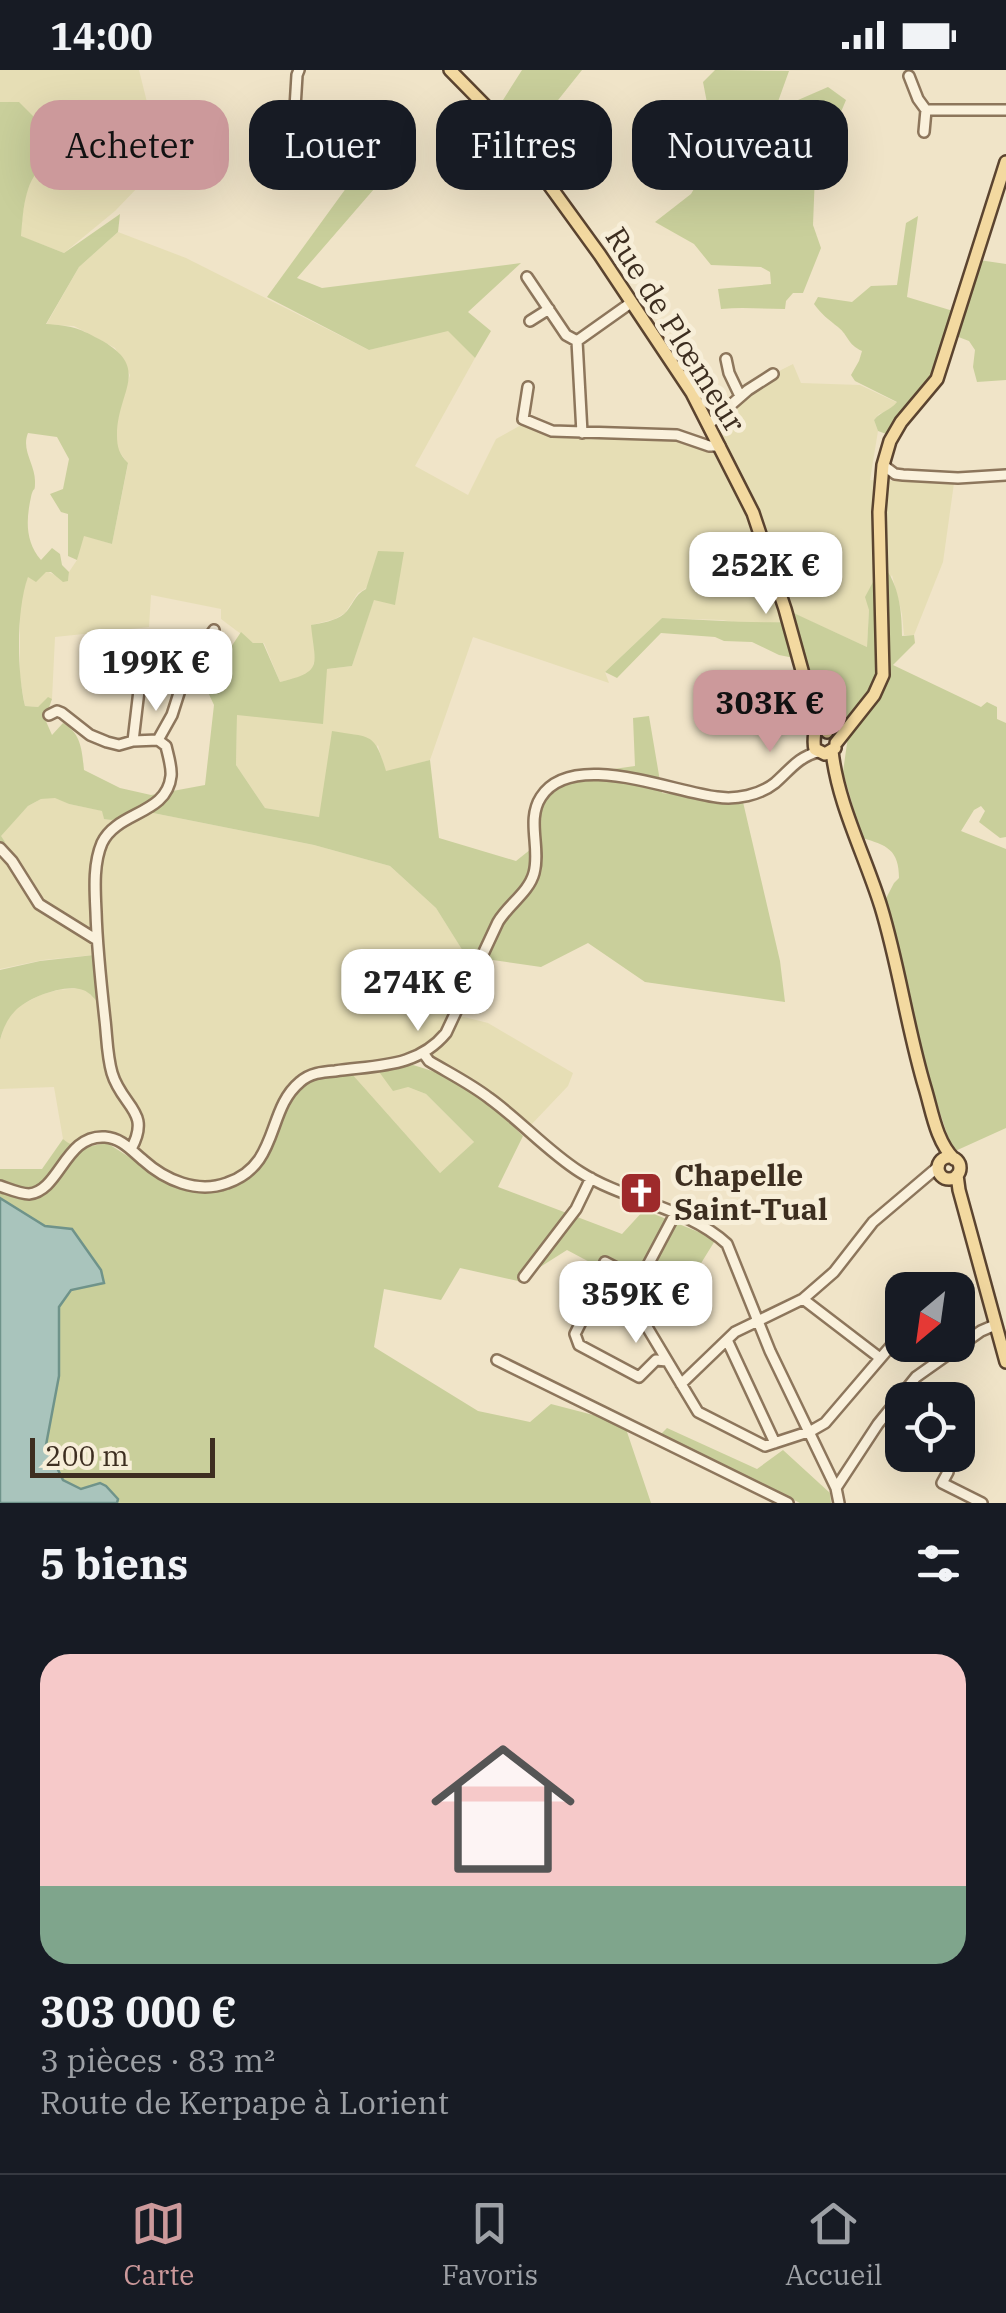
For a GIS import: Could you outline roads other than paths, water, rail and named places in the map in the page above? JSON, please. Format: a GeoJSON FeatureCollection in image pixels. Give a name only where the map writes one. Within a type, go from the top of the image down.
{"type":"FeatureCollection","features":[{"type":"Feature","properties":{"kind":"main road","name":"Rue de Plœmeur"},"geometry":{"type":"LineString","coordinates":[[450,70],[510,132],[683,377],[754,513],[825,743]]}},
{"type":"Feature","properties":{"kind":"main road"},"geometry":{"type":"LineString","coordinates":[[1006,162],[937,379],[901,422],[883,465],[879,512],[882,674],[874,694],[825,743],[881,908],[916,1058],[947,1169],[959,1190],[1006,1362]]}},
{"type":"Feature","properties":{"kind":"street"},"geometry":{"type":"LineString","coordinates":[[295,100],[299,70]]}},
{"type":"Feature","properties":{"kind":"street"},"geometry":{"type":"LineString","coordinates":[[909,76],[926,110],[924,132]]}},
{"type":"Feature","properties":{"kind":"street"},"geometry":{"type":"LineString","coordinates":[[926,110],[1006,110]]}},
{"type":"Feature","properties":{"kind":"street"},"geometry":{"type":"LineString","coordinates":[[527,277],[566,335],[577,340]]}},
{"type":"Feature","properties":{"kind":"street"},"geometry":{"type":"LineString","coordinates":[[577,340],[632,302]]}},
{"type":"Feature","properties":{"kind":"street"},"geometry":{"type":"LineString","coordinates":[[530,321],[549,309]]}},
{"type":"Feature","properties":{"kind":"street"},"geometry":{"type":"LineString","coordinates":[[577,340],[582,433]]}},
{"type":"Feature","properties":{"kind":"street"},"geometry":{"type":"LineString","coordinates":[[726,360],[740,396]]}},
{"type":"Feature","properties":{"kind":"street"},"geometry":{"type":"LineString","coordinates":[[528,387],[523,419],[552,431],[662,434],[697,441],[714,435],[740,396],[774,374]]}},
{"type":"Feature","properties":{"kind":"street"},"geometry":{"type":"LineString","coordinates":[[883,465],[895,474]]}},
{"type":"Feature","properties":{"kind":"street"},"geometry":{"type":"LineString","coordinates":[[881,480],[895,474],[958,478],[1006,475]]}},
{"type":"Feature","properties":{"kind":"street"},"geometry":{"type":"LineString","coordinates":[[158,740],[172,715],[187,668],[214,630]]}},
{"type":"Feature","properties":{"kind":"street"},"geometry":{"type":"LineString","coordinates":[[126,690],[140,687],[134,741]]}},
{"type":"Feature","properties":{"kind":"street"},"geometry":{"type":"LineString","coordinates":[[49,715],[62,713],[90,735],[107,742],[119,745],[158,740],[166,746],[171,776],[162,798],[150,809],[117,824],[104,840],[97,860],[97,940],[110,1065],[119,1090],[140,1125],[131,1149]]}},
{"type":"Feature","properties":{"kind":"street"},"geometry":{"type":"LineString","coordinates":[[0,1186],[20,1193],[36,1192],[76,1148],[90,1139],[110,1137],[155,1170],[185,1184],[205,1187],[229,1183],[246,1174],[257,1163],[286,1098],[301,1080],[318,1073],[405,1062],[424,1054],[446,1033],[498,922],[533,876],[534,814],[548,789],[564,778],[597,774],[720,798],[751,794],[825,743]]}},
{"type":"Feature","properties":{"kind":"street"},"geometry":{"type":"LineString","coordinates":[[0,848],[39,904],[97,940]]}},
{"type":"Feature","properties":{"kind":"street"},"geometry":{"type":"LineString","coordinates":[[424,1054],[429,1061],[489,1097],[590,1178],[715,1233],[726,1244],[770,1351],[836,1488],[838,1503]]}},
{"type":"Feature","properties":{"kind":"street"},"geometry":{"type":"LineString","coordinates":[[681,1384],[735,1332],[803,1299],[834,1272],[873,1222],[905,1193],[947,1169]]}},
{"type":"Feature","properties":{"kind":"street"},"geometry":{"type":"LineString","coordinates":[[524,1277],[576,1209],[590,1178]]}},
{"type":"Feature","properties":{"kind":"street"},"geometry":{"type":"LineString","coordinates":[[674,1214],[640,1280],[605,1262],[591,1295],[644,1322],[698,1412],[765,1446],[775,1443],[824,1423],[885,1352]]}},
{"type":"Feature","properties":{"kind":"street"},"geometry":{"type":"LineString","coordinates":[[594,1296],[575,1334],[579,1345],[639,1377],[656,1360],[667,1360]]}},
{"type":"Feature","properties":{"kind":"street"},"geometry":{"type":"LineString","coordinates":[[803,1299],[880,1358]]}},
{"type":"Feature","properties":{"kind":"street"},"geometry":{"type":"LineString","coordinates":[[836,1488],[878,1424],[916,1377],[995,1325]]}},
{"type":"Feature","properties":{"kind":"street"},"geometry":{"type":"LineString","coordinates":[[726,1340],[775,1443]]}},
{"type":"Feature","properties":{"kind":"street"},"geometry":{"type":"LineString","coordinates":[[498,1360],[788,1503]]}},
{"type":"Feature","properties":{"kind":"street"},"geometry":{"type":"LineString","coordinates":[[948,1472],[942,1483],[982,1503]]}},
{"type":"Feature","properties":{"kind":"water"},"geometry":{"type":"Polygon","coordinates":[[[0,1198],[45,1226],[72,1229],[101,1270],[104,1283],[71,1290],[59,1307],[59,1376],[46,1445],[63,1480],[81,1489],[100,1483],[118,1499],[117,1503],[0,1503],[0,1198]]]}},
{"type":"Feature","properties":{"kind":"place","name":"Chapelle Saint-Tual"},"geometry":{"type":"Point","coordinates":[641,1193]}}]}
